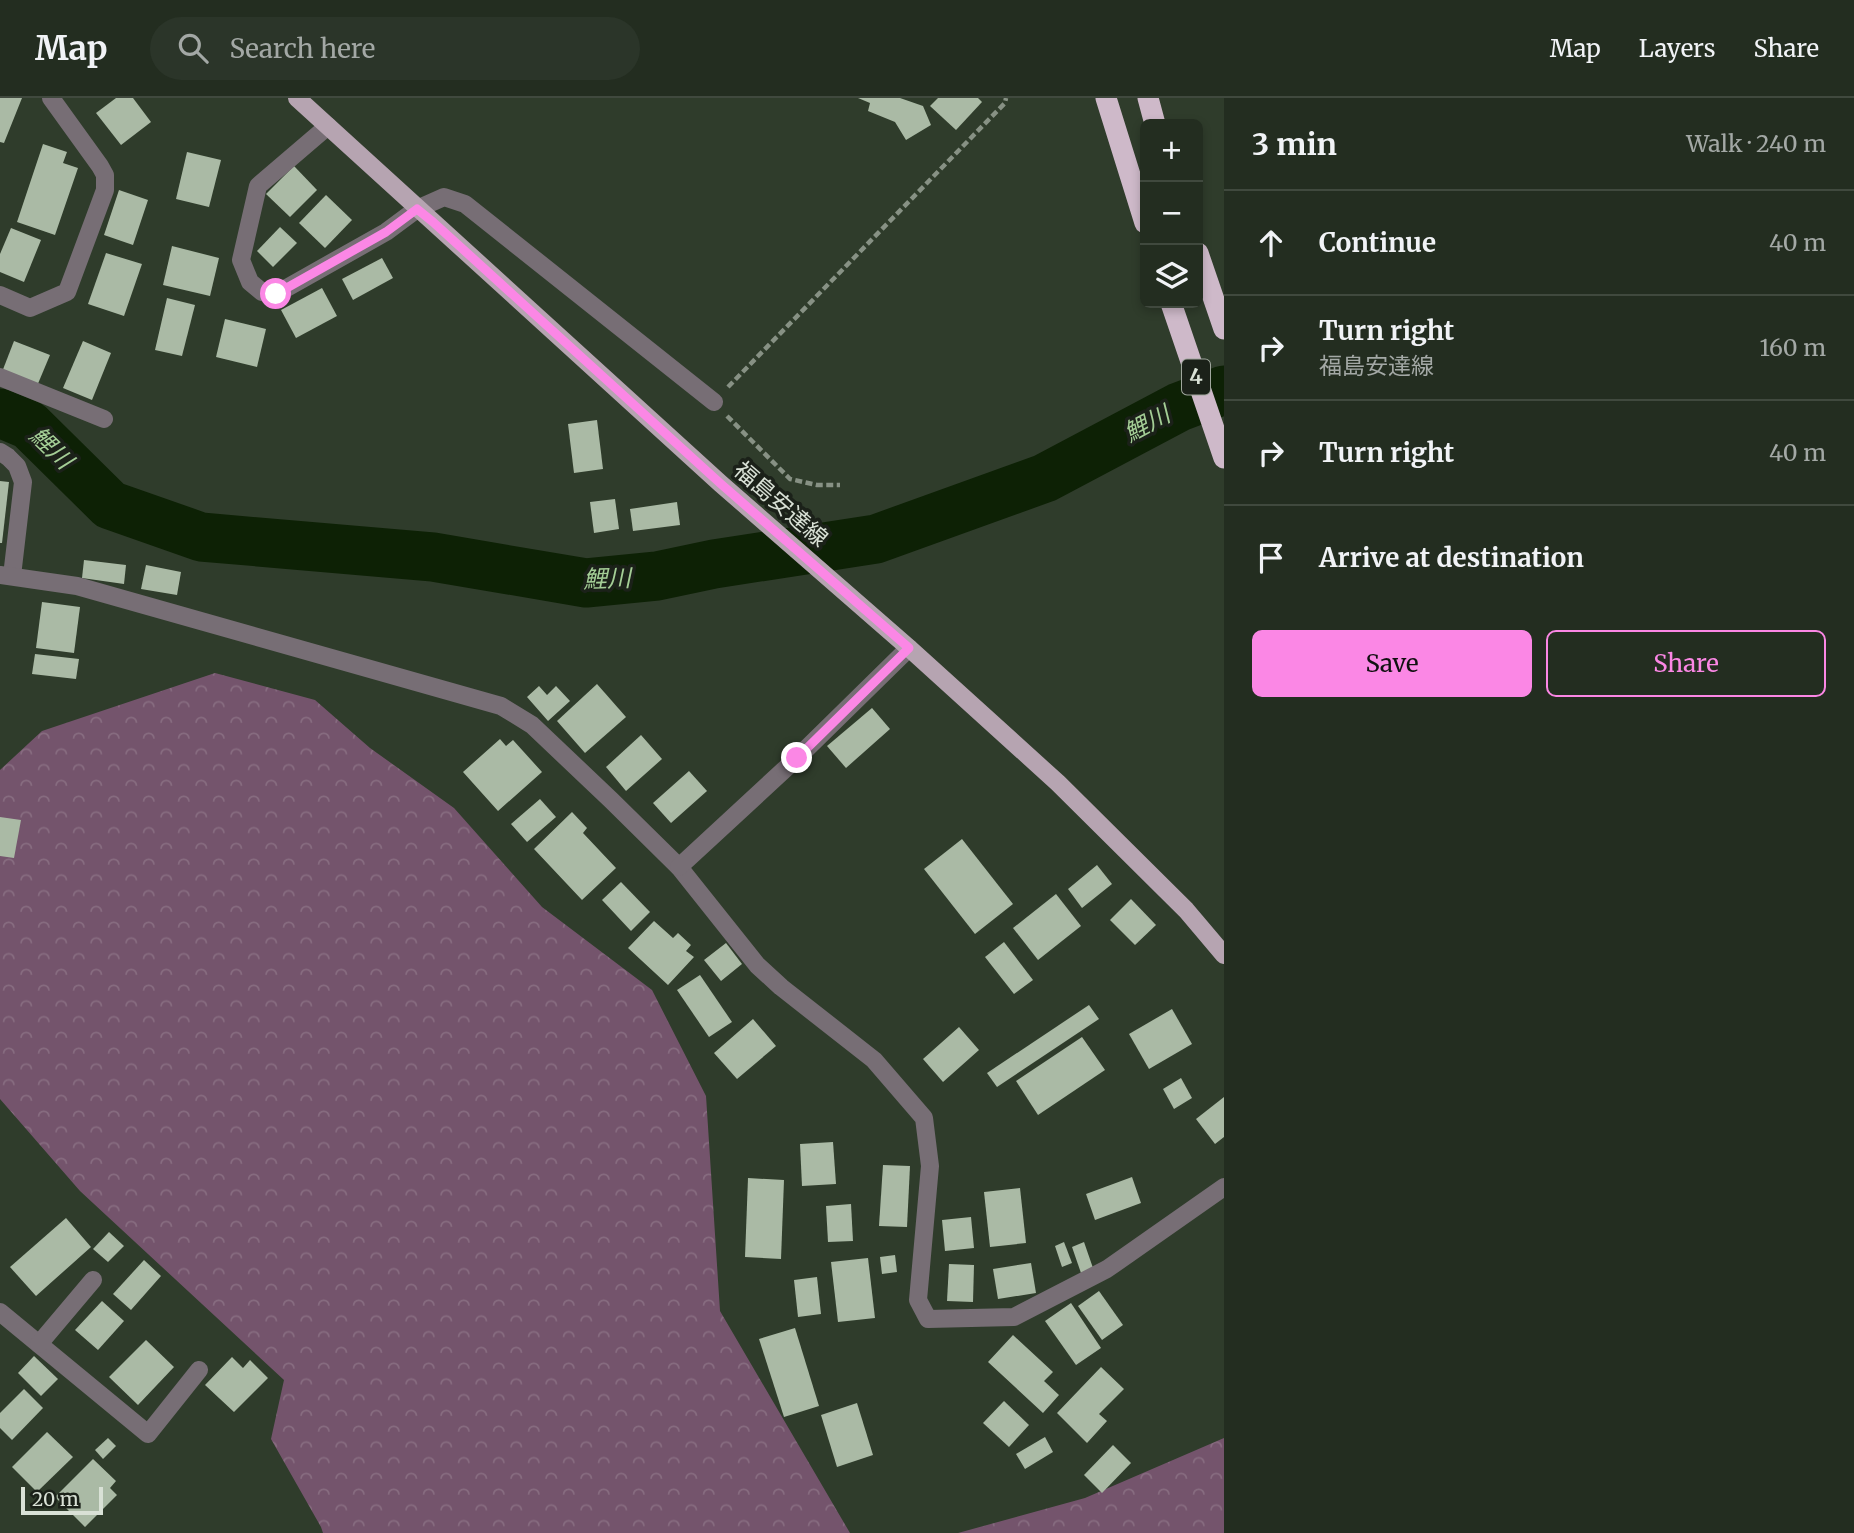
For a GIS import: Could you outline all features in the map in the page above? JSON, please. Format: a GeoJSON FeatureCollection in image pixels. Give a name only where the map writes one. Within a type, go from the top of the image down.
{"type":"FeatureCollection","features":[{"type":"Feature","properties":{"kind":"highway"},"geometry":{"type":"LineString","coordinates":[[1107,98],[1140,207]]}},
{"type":"Feature","properties":{"kind":"highway"},"geometry":{"type":"LineString","coordinates":[[1148,98],[1154,119]]}},
{"type":"Feature","properties":{"kind":"highway","name":"4"},"geometry":{"type":"LineString","coordinates":[[1203,267],[1224,328]]}},
{"type":"Feature","properties":{"kind":"highway","name":"4"},"geometry":{"type":"LineString","coordinates":[[1173,308],[1223,454]]}},
{"type":"Feature","properties":{"kind":"main road","name":"福島安達線"},"geometry":{"type":"LineString","coordinates":[[297,98],[721,484],[1058,783],[1186,910],[1224,955]]}},
{"type":"Feature","properties":{"kind":"street"},"geometry":{"type":"LineString","coordinates":[[0,295],[30,308],[67,292],[106,190],[105,175],[100,166],[51,98]]}},
{"type":"Feature","properties":{"kind":"street"},"geometry":{"type":"LineString","coordinates":[[328,126],[258,186],[241,260],[250,282],[262,292],[276,294],[386,232],[417,209],[444,197],[465,204],[714,402]]}},
{"type":"Feature","properties":{"kind":"street"},"geometry":{"type":"LineString","coordinates":[[0,377],[104,419]]}},
{"type":"Feature","properties":{"kind":"street"},"geometry":{"type":"LineString","coordinates":[[0,452],[17,466],[23,482],[6,575],[77,586],[501,706],[532,725],[679,867],[757,965],[874,1060],[924,1118],[930,1166],[918,1300],[928,1319],[1014,1317],[1107,1269],[1224,1187]]}},
{"type":"Feature","properties":{"kind":"street"},"geometry":{"type":"LineString","coordinates":[[679,867],[797,758],[909,648]]}},
{"type":"Feature","properties":{"kind":"street"},"geometry":{"type":"LineString","coordinates":[[38,1344],[93,1280]]}},
{"type":"Feature","properties":{"kind":"street"},"geometry":{"type":"LineString","coordinates":[[0,1312],[148,1434],[199,1370]]}},
{"type":"Feature","properties":{"kind":"path"},"geometry":{"type":"LineString","coordinates":[[839,485],[817,485],[790,479],[714,402],[1005,103],[1006,98]]}},
{"type":"Feature","properties":{"kind":"green space"},"geometry":{"type":"Polygon","coordinates":[[[215,673],[315,700],[370,748],[454,808],[542,907],[652,990],[706,1096],[720,1311],[850,1533],[323,1533],[271,1439],[284,1380],[80,1191],[0,1099],[0,770],[42,731],[215,673]]]}},
{"type":"Feature","properties":{"kind":"green space"},"geometry":{"type":"Polygon","coordinates":[[[1224,1438],[1224,1533],[958,1533],[1085,1498],[1224,1438]]]}},
{"type":"Feature","properties":{"kind":"building"},"geometry":{"type":"Polygon","coordinates":[[[0,98],[22,98],[4,143],[0,142],[0,98]]]}},
{"type":"Feature","properties":{"kind":"building"},"geometry":{"type":"Polygon","coordinates":[[[116,98],[133,98],[151,122],[121,145],[96,113],[116,98]]]}},
{"type":"Feature","properties":{"kind":"building"},"geometry":{"type":"Polygon","coordinates":[[[858,98],[900,98],[923,106],[931,125],[906,140],[895,122],[868,111],[870,103],[858,98]]]}},
{"type":"Feature","properties":{"kind":"building"},"geometry":{"type":"Polygon","coordinates":[[[938,98],[978,98],[982,102],[956,130],[930,106],[938,98]]]}},
{"type":"Feature","properties":{"kind":"building"},"geometry":{"type":"Polygon","coordinates":[[[43,144],[67,152],[63,163],[78,168],[55,235],[17,222],[43,144]]]}},
{"type":"Feature","properties":{"kind":"building"},"geometry":{"type":"Polygon","coordinates":[[[187,152],[221,160],[209,207],[176,199],[187,152]]]}},
{"type":"Feature","properties":{"kind":"building"},"geometry":{"type":"Polygon","coordinates":[[[294,166],[317,190],[290,217],[266,194],[294,166]]]}},
{"type":"Feature","properties":{"kind":"building"},"geometry":{"type":"Polygon","coordinates":[[[119,190],[148,200],[133,245],[104,235],[119,190]]]}},
{"type":"Feature","properties":{"kind":"building"},"geometry":{"type":"Polygon","coordinates":[[[326,195],[352,220],[325,248],[299,223],[326,195]]]}},
{"type":"Feature","properties":{"kind":"building"},"geometry":{"type":"Polygon","coordinates":[[[280,227],[297,243],[273,267],[257,251],[280,227]]]}},
{"type":"Feature","properties":{"kind":"building"},"geometry":{"type":"Polygon","coordinates":[[[11,228],[41,240],[24,282],[0,272],[0,254],[11,228]]]}},
{"type":"Feature","properties":{"kind":"building"},"geometry":{"type":"Polygon","coordinates":[[[172,246],[219,258],[210,296],[163,285],[172,246]]]}},
{"type":"Feature","properties":{"kind":"building"},"geometry":{"type":"Polygon","coordinates":[[[106,253],[142,264],[124,316],[88,304],[106,253]]]}},
{"type":"Feature","properties":{"kind":"building"},"geometry":{"type":"Polygon","coordinates":[[[382,258],[393,278],[353,300],[342,279],[382,258]]]}},
{"type":"Feature","properties":{"kind":"building"},"geometry":{"type":"Polygon","coordinates":[[[322,288],[337,316],[296,338],[281,310],[322,288]]]}},
{"type":"Feature","properties":{"kind":"building"},"geometry":{"type":"Polygon","coordinates":[[[167,298],[195,305],[182,356],[155,350],[167,298]]]}},
{"type":"Feature","properties":{"kind":"building"},"geometry":{"type":"Polygon","coordinates":[[[225,319],[266,329],[257,367],[216,357],[225,319]]]}},
{"type":"Feature","properties":{"kind":"building"},"geometry":{"type":"Polygon","coordinates":[[[14,341],[50,355],[37,386],[2,372],[14,341]]]}},
{"type":"Feature","properties":{"kind":"building"},"geometry":{"type":"Polygon","coordinates":[[[83,341],[111,353],[92,400],[63,388],[83,341]]]}},
{"type":"Feature","properties":{"kind":"building"},"geometry":{"type":"Polygon","coordinates":[[[597,420],[603,469],[574,473],[568,424],[597,420]]]}},
{"type":"Feature","properties":{"kind":"building"},"geometry":{"type":"Polygon","coordinates":[[[0,481],[9,482],[2,543],[0,543],[0,481]]]}},
{"type":"Feature","properties":{"kind":"building"},"geometry":{"type":"Polygon","coordinates":[[[615,499],[619,529],[594,533],[590,502],[615,499]]]}},
{"type":"Feature","properties":{"kind":"building"},"geometry":{"type":"Polygon","coordinates":[[[677,502],[680,525],[633,531],[630,509],[677,502]]]}},
{"type":"Feature","properties":{"kind":"building"},"geometry":{"type":"Polygon","coordinates":[[[84,560],[126,565],[124,584],[82,578],[84,560]]]}},
{"type":"Feature","properties":{"kind":"building"},"geometry":{"type":"Polygon","coordinates":[[[146,565],[181,572],[177,595],[141,589],[146,565]]]}},
{"type":"Feature","properties":{"kind":"building"},"geometry":{"type":"Polygon","coordinates":[[[42,602],[80,607],[74,653],[36,648],[42,602]]]}},
{"type":"Feature","properties":{"kind":"building"},"geometry":{"type":"Polygon","coordinates":[[[35,654],[79,659],[76,679],[32,674],[35,654]]]}},
{"type":"Feature","properties":{"kind":"building"},"geometry":{"type":"Polygon","coordinates":[[[597,684],[626,717],[585,753],[557,721],[597,684]]]}},
{"type":"Feature","properties":{"kind":"building"},"geometry":{"type":"Polygon","coordinates":[[[539,686],[547,695],[556,686],[570,701],[548,721],[527,697],[539,686]]]}},
{"type":"Feature","properties":{"kind":"building"},"geometry":{"type":"Polygon","coordinates":[[[872,708],[890,729],[846,768],[827,746],[872,708]]]}},
{"type":"Feature","properties":{"kind":"building"},"geometry":{"type":"Polygon","coordinates":[[[641,735],[662,759],[626,791],[606,767],[641,735]]]}},
{"type":"Feature","properties":{"kind":"building"},"geometry":{"type":"Polygon","coordinates":[[[500,739],[506,746],[513,740],[542,772],[498,811],[463,772],[500,739]]]}},
{"type":"Feature","properties":{"kind":"building"},"geometry":{"type":"Polygon","coordinates":[[[689,771],[707,791],[671,823],[653,803],[689,771]]]}},
{"type":"Feature","properties":{"kind":"building"},"geometry":{"type":"Polygon","coordinates":[[[540,799],[556,817],[527,842],[511,824],[540,799]]]}},
{"type":"Feature","properties":{"kind":"building"},"geometry":{"type":"Polygon","coordinates":[[[572,812],[587,828],[583,833],[616,868],[582,900],[534,849],[572,812]]]}},
{"type":"Feature","properties":{"kind":"building"},"geometry":{"type":"Polygon","coordinates":[[[0,817],[21,820],[14,858],[0,856],[0,817]]]}},
{"type":"Feature","properties":{"kind":"building"},"geometry":{"type":"Polygon","coordinates":[[[962,839],[1013,904],[975,934],[924,869],[962,839]]]}},
{"type":"Feature","properties":{"kind":"building"},"geometry":{"type":"Polygon","coordinates":[[[1097,865],[1112,884],[1082,908],[1068,889],[1097,865]]]}},
{"type":"Feature","properties":{"kind":"building"},"geometry":{"type":"Polygon","coordinates":[[[621,882],[650,912],[631,931],[602,900],[621,882]]]}},
{"type":"Feature","properties":{"kind":"building"},"geometry":{"type":"Polygon","coordinates":[[[1056,894],[1081,926],[1038,960],[1013,928],[1056,894]]]}},
{"type":"Feature","properties":{"kind":"building"},"geometry":{"type":"Polygon","coordinates":[[[1131,899],[1156,925],[1135,945],[1110,920],[1131,899]]]}},
{"type":"Feature","properties":{"kind":"building"},"geometry":{"type":"Polygon","coordinates":[[[654,921],[673,938],[678,933],[691,945],[686,951],[694,957],[668,985],[628,948],[654,921]]]}},
{"type":"Feature","properties":{"kind":"building"},"geometry":{"type":"Polygon","coordinates":[[[1004,942],[1033,980],[1014,994],[985,957],[1004,942]]]}},
{"type":"Feature","properties":{"kind":"building"},"geometry":{"type":"Polygon","coordinates":[[[726,943],[742,964],[721,981],[704,960],[726,943]]]}},
{"type":"Feature","properties":{"kind":"building"},"geometry":{"type":"Polygon","coordinates":[[[700,975],[732,1022],[709,1037],[677,990],[700,975]]]}},
{"type":"Feature","properties":{"kind":"building"},"geometry":{"type":"Polygon","coordinates":[[[1089,1005],[1099,1019],[997,1087],[987,1073],[1089,1005]]]}},
{"type":"Feature","properties":{"kind":"building"},"geometry":{"type":"Polygon","coordinates":[[[1172,1009],[1192,1044],[1149,1069],[1129,1034],[1172,1009]]]}},
{"type":"Feature","properties":{"kind":"building"},"geometry":{"type":"Polygon","coordinates":[[[753,1019],[776,1046],[737,1079],[714,1053],[753,1019]]]}},
{"type":"Feature","properties":{"kind":"building"},"geometry":{"type":"Polygon","coordinates":[[[959,1027],[979,1050],[943,1082],[923,1059],[959,1027]]]}},
{"type":"Feature","properties":{"kind":"building"},"geometry":{"type":"Polygon","coordinates":[[[1082,1037],[1105,1070],[1038,1115],[1016,1081],[1082,1037]]]}},
{"type":"Feature","properties":{"kind":"building"},"geometry":{"type":"Polygon","coordinates":[[[1181,1078],[1192,1098],[1174,1109],[1163,1089],[1181,1078]]]}},
{"type":"Feature","properties":{"kind":"building"},"geometry":{"type":"Polygon","coordinates":[[[1224,1097],[1224,1137],[1215,1144],[1196,1119],[1224,1097]]]}},
{"type":"Feature","properties":{"kind":"building"},"geometry":{"type":"Polygon","coordinates":[[[833,1142],[836,1184],[802,1186],[800,1144],[833,1142]]]}},
{"type":"Feature","properties":{"kind":"building"},"geometry":{"type":"Polygon","coordinates":[[[883,1165],[910,1166],[907,1227],[879,1226],[883,1165]]]}},
{"type":"Feature","properties":{"kind":"building"},"geometry":{"type":"Polygon","coordinates":[[[1132,1177],[1141,1203],[1095,1220],[1086,1194],[1132,1177]]]}},
{"type":"Feature","properties":{"kind":"building"},"geometry":{"type":"Polygon","coordinates":[[[748,1178],[784,1180],[781,1259],[745,1257],[748,1178]]]}},
{"type":"Feature","properties":{"kind":"building"},"geometry":{"type":"Polygon","coordinates":[[[1020,1188],[1026,1243],[990,1247],[984,1192],[1020,1188]]]}},
{"type":"Feature","properties":{"kind":"building"},"geometry":{"type":"Polygon","coordinates":[[[851,1204],[853,1241],[828,1242],[826,1206],[851,1204]]]}},
{"type":"Feature","properties":{"kind":"building"},"geometry":{"type":"Polygon","coordinates":[[[971,1217],[974,1248],[945,1251],[942,1220],[971,1217]]]}},
{"type":"Feature","properties":{"kind":"building"},"geometry":{"type":"Polygon","coordinates":[[[66,1218],[91,1247],[36,1296],[10,1267],[66,1218]]]}},
{"type":"Feature","properties":{"kind":"building"},"geometry":{"type":"Polygon","coordinates":[[[109,1232],[124,1246],[108,1262],[93,1249],[109,1232]]]}},
{"type":"Feature","properties":{"kind":"building"},"geometry":{"type":"Polygon","coordinates":[[[1064,1242],[1072,1263],[1062,1267],[1055,1246],[1064,1242]]]}},
{"type":"Feature","properties":{"kind":"building"},"geometry":{"type":"Polygon","coordinates":[[[1084,1242],[1093,1268],[1081,1273],[1072,1247],[1084,1242]]]}},
{"type":"Feature","properties":{"kind":"building"},"geometry":{"type":"Polygon","coordinates":[[[895,1255],[897,1272],[882,1274],[880,1257],[895,1255]]]}},
{"type":"Feature","properties":{"kind":"building"},"geometry":{"type":"Polygon","coordinates":[[[868,1258],[875,1318],[838,1322],[831,1262],[868,1258]]]}},
{"type":"Feature","properties":{"kind":"building"},"geometry":{"type":"Polygon","coordinates":[[[144,1260],[161,1276],[131,1310],[113,1294],[144,1260]]]}},
{"type":"Feature","properties":{"kind":"building"},"geometry":{"type":"Polygon","coordinates":[[[1031,1263],[1036,1293],[998,1299],[993,1269],[1031,1263]]]}},
{"type":"Feature","properties":{"kind":"building"},"geometry":{"type":"Polygon","coordinates":[[[949,1264],[974,1265],[973,1302],[947,1301],[949,1264]]]}},
{"type":"Feature","properties":{"kind":"building"},"geometry":{"type":"Polygon","coordinates":[[[817,1277],[821,1314],[798,1317],[794,1280],[817,1277]]]}},
{"type":"Feature","properties":{"kind":"building"},"geometry":{"type":"Polygon","coordinates":[[[1099,1291],[1123,1325],[1102,1340],[1078,1306],[1099,1291]]]}},
{"type":"Feature","properties":{"kind":"building"},"geometry":{"type":"Polygon","coordinates":[[[102,1301],[124,1321],[98,1350],[75,1330],[102,1301]]]}},
{"type":"Feature","properties":{"kind":"building"},"geometry":{"type":"Polygon","coordinates":[[[1071,1303],[1101,1348],[1076,1365],[1045,1321],[1071,1303]]]}},
{"type":"Feature","properties":{"kind":"building"},"geometry":{"type":"Polygon","coordinates":[[[795,1328],[819,1406],[784,1417],[759,1339],[795,1328]]]}},
{"type":"Feature","properties":{"kind":"building"},"geometry":{"type":"Polygon","coordinates":[[[1013,1335],[1053,1372],[1044,1381],[1059,1395],[1043,1413],[988,1362],[1013,1335]]]}},
{"type":"Feature","properties":{"kind":"building"},"geometry":{"type":"Polygon","coordinates":[[[146,1340],[174,1367],[138,1405],[109,1377],[146,1340]]]}},
{"type":"Feature","properties":{"kind":"building"},"geometry":{"type":"Polygon","coordinates":[[[34,1356],[58,1379],[41,1396],[18,1373],[34,1356]]]}},
{"type":"Feature","properties":{"kind":"building"},"geometry":{"type":"Polygon","coordinates":[[[232,1357],[243,1368],[250,1360],[268,1378],[234,1412],[205,1385],[232,1357]]]}},
{"type":"Feature","properties":{"kind":"building"},"geometry":{"type":"Polygon","coordinates":[[[1101,1367],[1124,1389],[1099,1414],[1107,1421],[1087,1443],[1057,1413],[1101,1367]]]}},
{"type":"Feature","properties":{"kind":"building"},"geometry":{"type":"Polygon","coordinates":[[[24,1389],[43,1408],[12,1440],[0,1428],[0,1413],[24,1389]]]}},
{"type":"Feature","properties":{"kind":"building"},"geometry":{"type":"Polygon","coordinates":[[[1004,1401],[1029,1425],[1009,1447],[983,1423],[1004,1401]]]}},
{"type":"Feature","properties":{"kind":"building"},"geometry":{"type":"Polygon","coordinates":[[[857,1403],[873,1455],[837,1467],[821,1415],[857,1403]]]}},
{"type":"Feature","properties":{"kind":"building"},"geometry":{"type":"Polygon","coordinates":[[[47,1432],[73,1457],[37,1492],[12,1467],[47,1432]]]}},
{"type":"Feature","properties":{"kind":"building"},"geometry":{"type":"Polygon","coordinates":[[[1045,1437],[1053,1452],[1025,1469],[1016,1454],[1045,1437]]]}},
{"type":"Feature","properties":{"kind":"building"},"geometry":{"type":"Polygon","coordinates":[[[108,1438],[116,1446],[103,1459],[95,1450],[108,1438]]]}},
{"type":"Feature","properties":{"kind":"building"},"geometry":{"type":"Polygon","coordinates":[[[1113,1445],[1131,1463],[1102,1493],[1084,1475],[1113,1445]]]}},
{"type":"Feature","properties":{"kind":"building"},"geometry":{"type":"Polygon","coordinates":[[[93,1459],[116,1481],[110,1488],[117,1495],[85,1527],[55,1497],[93,1459]]]}},
{"type":"Feature","properties":{"kind":"waterway","name":"鯉川"},"geometry":{"type":"LineString","coordinates":[[0,413],[29,425],[110,505],[201,537],[433,557],[586,583],[657,576],[714,564],[876,539],[1045,478],[1179,407],[1224,390]]}},
{"type":"Feature","properties":{"kind":"route"},"geometry":{"type":"LineString","coordinates":[[276,294],[386,232],[417,209],[433,222],[721,484],[909,648],[797,758]]}}]}
